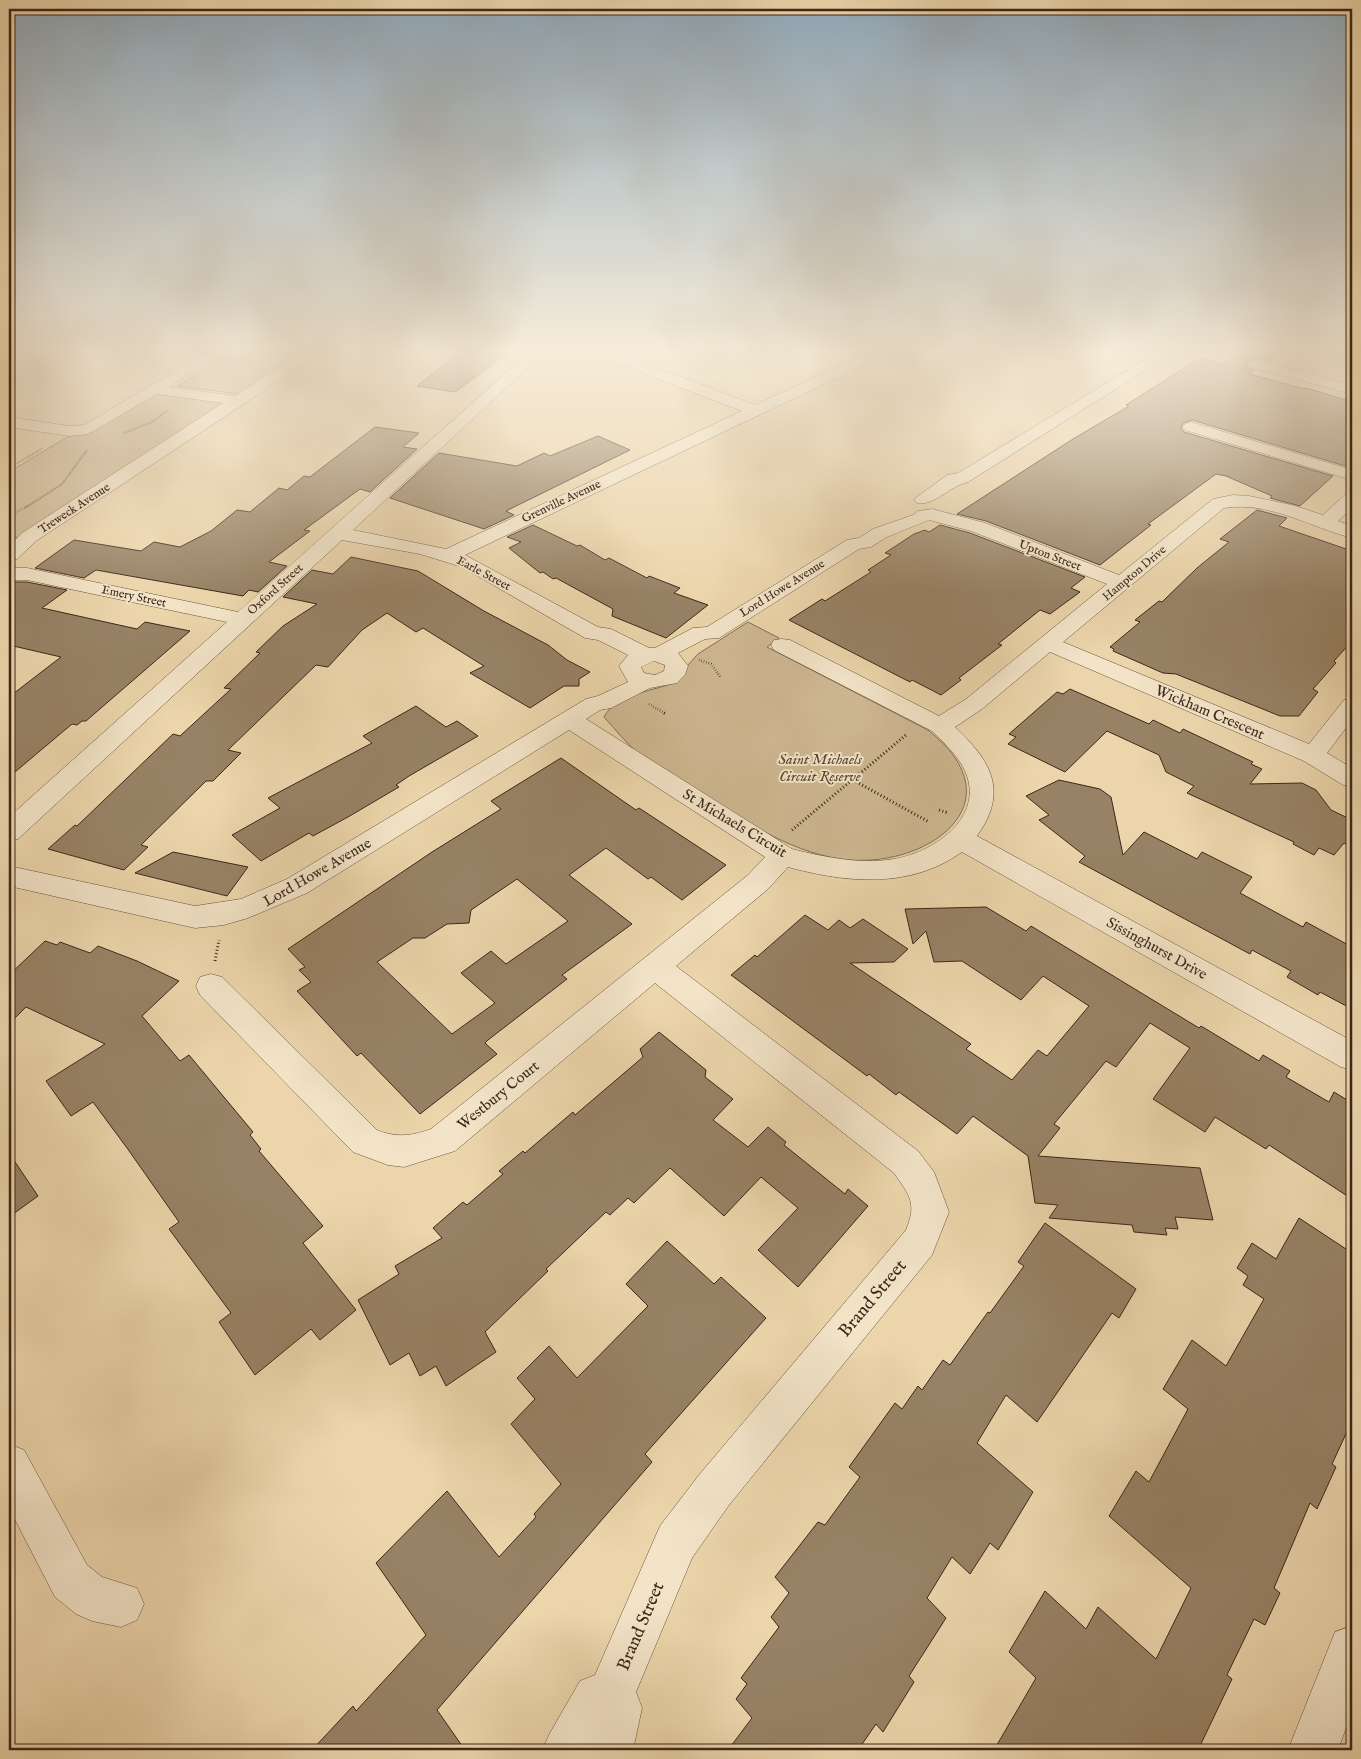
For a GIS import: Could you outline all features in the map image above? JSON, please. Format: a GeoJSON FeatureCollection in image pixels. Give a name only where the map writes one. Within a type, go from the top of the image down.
{"type":"FeatureCollection","features":[{"type":"Feature","properties":{"kind":"street"},"geometry":{"type":"LineString","coordinates":[[56,429],[69,431],[81,429]]}},
{"type":"Feature","properties":{"kind":"street","name":"Treweck Avenue"},"geometry":{"type":"LineString","coordinates":[[12,562],[29,537],[196,429]]}},
{"type":"Feature","properties":{"kind":"street","name":"Oxford Street"},"geometry":{"type":"LineString","coordinates":[[9,832],[451,429]]}},
{"type":"Feature","properties":{"kind":"street","name":"Grenville Avenue"},"geometry":{"type":"LineString","coordinates":[[449,555],[717,429]]}},
{"type":"Feature","properties":{"kind":"street","name":"Lord Howe Avenue"},"geometry":{"type":"LineString","coordinates":[[9,876],[195,917],[223,916],[256,907],[296,886],[594,704],[602,704],[654,664],[710,638],[710,633],[854,544],[864,543],[880,533],[920,519],[929,508],[946,499],[949,491],[962,478],[1043,429]]}},
{"type":"Feature","properties":{"kind":"street"},"geometry":{"type":"LineString","coordinates":[[1198,429],[1352,474]]}},
{"type":"Feature","properties":{"kind":"street"},"geometry":{"type":"LineString","coordinates":[[1325,523],[1352,498]]}},
{"type":"Feature","properties":{"kind":"street","name":"Hampton Drive"},"geometry":{"type":"LineString","coordinates":[[933,722],[974,704],[1219,504],[1228,500],[1258,502],[1352,532]]}},
{"type":"Feature","properties":{"kind":"street","name":"Upton Street"},"geometry":{"type":"LineString","coordinates":[[929,508],[1122,583]]}},
{"type":"Feature","properties":{"kind":"street","name":"Earle Street"},"geometry":{"type":"LineString","coordinates":[[337,533],[432,550],[469,563],[593,633],[595,639],[654,664]]}},
{"type":"Feature","properties":{"kind":"street","name":"Emery Street"},"geometry":{"type":"LineString","coordinates":[[12,562],[242,619]]}},
{"type":"Feature","properties":{"kind":"street","name":"Wickham Crescent"},"geometry":{"type":"LineString","coordinates":[[1049,644],[1313,756],[1352,779]]}},
{"type":"Feature","properties":{"kind":"street","name":"St Michaels Circuit"},"geometry":{"type":"LineString","coordinates":[[569,719],[777,852],[824,867],[864,871],[893,869],[918,863],[940,854],[961,839],[974,821],[981,804],[981,784],[975,766],[962,746],[933,722],[782,645]]}},
{"type":"Feature","properties":{"kind":"street"},"geometry":{"type":"LineString","coordinates":[[1313,756],[1352,706]]}},
{"type":"Feature","properties":{"kind":"street","name":"Sissinghurst Drive"},"geometry":{"type":"LineString","coordinates":[[961,839],[1352,1057]]}},
{"type":"Feature","properties":{"kind":"street","name":"Westbury Court"},"geometry":{"type":"LineString","coordinates":[[211,986],[365,1141],[390,1152],[412,1152],[443,1140],[656,967],[758,882],[777,852]]}},
{"type":"Feature","properties":{"kind":"street","name":"Brand Street"},"geometry":{"type":"LineString","coordinates":[[611,1694],[676,1542],[720,1482],[919,1242],[931,1212],[922,1184],[906,1162],[656,967]]}},
{"type":"Feature","properties":{"kind":"street"},"geometry":{"type":"LineString","coordinates":[[9,1465],[71,1581],[92,1598],[121,1604]]}},
{"type":"Feature","properties":{"kind":"street"},"geometry":{"type":"LineString","coordinates":[[1312,1750],[1352,1649]]}},
{"type":"Feature","properties":{"kind":"street"},"geometry":{"type":"LineString","coordinates":[[567,1750],[597,1698],[611,1694],[618,1708],[608,1750]]}},
{"type":"Feature","properties":{"kind":"path"},"geometry":{"type":"LineString","coordinates":[[119,435],[134,429]]}},
{"type":"Feature","properties":{"kind":"path"},"geometry":{"type":"LineString","coordinates":[[9,468],[49,444]]}},
{"type":"Feature","properties":{"kind":"path"},"geometry":{"type":"LineString","coordinates":[[9,516],[37,501],[62,484],[92,445]]}},
{"type":"Feature","properties":{"kind":"path"},"geometry":{"type":"LineString","coordinates":[[654,664],[711,664],[721,678]]}},
{"type":"Feature","properties":{"kind":"path"},"geometry":{"type":"LineString","coordinates":[[777,852],[853,780],[933,722]]}},
{"type":"Feature","properties":{"kind":"path"},"geometry":{"type":"LineString","coordinates":[[853,780],[929,822]]}},
{"type":"Feature","properties":{"kind":"path"},"geometry":{"type":"LineString","coordinates":[[211,986],[223,916]]}},
{"type":"Feature","properties":{"kind":"green space"},"geometry":{"type":"Polygon","coordinates":[[[188,429],[18,537],[9,540],[9,472],[69,436],[93,430],[188,429]]]}},
{"type":"Feature","properties":{"kind":"green space","name":"Saint Michaels Circuit Reserve"},"geometry":{"type":"Polygon","coordinates":[[[748,622],[779,638],[767,647],[928,730],[955,757],[966,783],[964,806],[951,827],[930,843],[903,854],[872,860],[841,859],[820,855],[763,831],[657,767],[633,749],[604,717],[610,709],[627,698],[678,681],[698,654],[748,622]]]}},
{"type":"Feature","properties":{"kind":"building"},"geometry":{"type":"Polygon","coordinates":[[[372,429],[390,429],[419,433],[403,447],[417,449],[370,492],[360,489],[304,530],[310,531],[269,562],[287,566],[258,592],[249,590],[243,596],[96,570],[84,578],[35,568],[74,540],[141,551],[154,542],[180,547],[211,531],[237,510],[250,512],[279,488],[287,490],[304,476],[310,477],[372,429]]]}},
{"type":"Feature","properties":{"kind":"building"},"geometry":{"type":"Polygon","coordinates":[[[1090,429],[1182,429],[1184,432],[1333,476],[1300,506],[1270,498],[1272,496],[1226,476],[1216,474],[1148,524],[1151,525],[1100,565],[986,521],[957,514],[1090,429]]]}},
{"type":"Feature","properties":{"kind":"building"},"geometry":{"type":"Polygon","coordinates":[[[1222,429],[1352,429],[1352,459],[1345,466],[1222,429]]]}},
{"type":"Feature","properties":{"kind":"building"},"geometry":{"type":"Polygon","coordinates":[[[598,436],[630,450],[506,511],[514,515],[484,529],[390,498],[439,453],[517,466],[544,453],[550,456],[598,436]]]}},
{"type":"Feature","properties":{"kind":"building"},"geometry":{"type":"Polygon","coordinates":[[[1257,510],[1287,518],[1279,526],[1352,551],[1352,641],[1313,689],[1318,692],[1299,716],[1280,716],[1176,674],[1163,673],[1113,651],[1114,649],[1110,647],[1140,622],[1135,620],[1159,601],[1162,602],[1197,568],[1229,542],[1220,539],[1257,510]]]}},
{"type":"Feature","properties":{"kind":"building"},"geometry":{"type":"Polygon","coordinates":[[[533,525],[577,546],[580,545],[605,560],[609,558],[647,578],[649,576],[680,588],[674,593],[708,605],[666,638],[612,616],[613,609],[556,578],[553,579],[543,572],[540,573],[509,548],[521,542],[507,537],[533,525]]]}},
{"type":"Feature","properties":{"kind":"building"},"geometry":{"type":"Polygon","coordinates":[[[940,525],[970,533],[1085,577],[1071,588],[1080,592],[1050,614],[1040,610],[998,644],[1002,645],[959,678],[961,680],[941,695],[912,680],[910,682],[789,620],[822,599],[825,601],[871,572],[868,570],[891,555],[885,553],[914,534],[925,530],[929,532],[940,525]]]}},
{"type":"Feature","properties":{"kind":"building"},"geometry":{"type":"Polygon","coordinates":[[[351,557],[418,571],[484,611],[548,645],[567,660],[590,672],[579,679],[579,686],[564,686],[530,708],[470,673],[484,666],[423,628],[416,632],[387,613],[362,630],[328,667],[316,665],[228,750],[241,753],[213,781],[206,781],[141,845],[148,847],[124,870],[48,849],[75,825],[77,826],[173,734],[180,736],[231,689],[224,688],[260,653],[256,652],[283,626],[317,604],[283,597],[312,570],[333,574],[351,557]]]}},
{"type":"Feature","properties":{"kind":"building"},"geometry":{"type":"Polygon","coordinates":[[[14,582],[27,582],[67,590],[42,608],[137,629],[145,622],[190,631],[86,721],[82,721],[77,725],[72,724],[9,777],[9,697],[61,657],[9,645],[9,586],[14,582]]]}},
{"type":"Feature","properties":{"kind":"building"},"geometry":{"type":"Polygon","coordinates":[[[1070,689],[1149,724],[1153,720],[1180,733],[1183,729],[1253,762],[1251,764],[1262,769],[1250,784],[1302,783],[1316,790],[1331,810],[1352,820],[1352,847],[1344,843],[1334,855],[1319,848],[1314,855],[1293,844],[1294,842],[1187,793],[1194,786],[1166,772],[1159,755],[1107,731],[1065,772],[1008,744],[1016,737],[1009,734],[1057,692],[1063,694],[1070,689]]]}},
{"type":"Feature","properties":{"kind":"building"},"geometry":{"type":"Polygon","coordinates":[[[416,706],[446,727],[457,721],[478,736],[409,776],[396,785],[399,787],[348,817],[313,836],[309,833],[261,861],[232,835],[280,808],[268,798],[372,743],[363,736],[416,706]]]}},
{"type":"Feature","properties":{"kind":"building"},"geometry":{"type":"Polygon","coordinates":[[[561,758],[636,810],[639,808],[726,865],[682,900],[651,877],[648,879],[606,848],[569,875],[632,924],[562,975],[567,979],[488,1040],[485,1043],[497,1054],[420,1114],[361,1053],[357,1056],[297,991],[311,982],[299,970],[305,967],[288,949],[432,852],[501,809],[491,801],[561,758]],[[517,879],[471,910],[469,923],[447,924],[425,938],[413,938],[377,962],[452,1034],[495,1003],[461,973],[491,951],[506,964],[568,921],[517,879]]]}},
{"type":"Feature","properties":{"kind":"building"},"geometry":{"type":"Polygon","coordinates":[[[1059,780],[1100,789],[1111,797],[1123,855],[1144,832],[1197,859],[1202,852],[1252,877],[1240,893],[1303,927],[1306,922],[1352,947],[1352,1009],[1320,992],[1318,995],[1287,977],[1291,971],[1252,950],[1250,954],[1079,862],[1085,856],[1039,820],[1049,815],[1026,796],[1059,780]]]}},
{"type":"Feature","properties":{"kind":"building"},"geometry":{"type":"Polygon","coordinates":[[[173,852],[248,867],[227,896],[135,873],[173,852]]]}},
{"type":"Feature","properties":{"kind":"building"},"geometry":{"type":"Polygon","coordinates":[[[986,907],[1026,931],[1031,926],[1199,1028],[1201,1026],[1259,1061],[1263,1055],[1290,1071],[1286,1077],[1329,1102],[1334,1092],[1352,1103],[1352,1199],[1269,1145],[1266,1149],[1215,1117],[1205,1132],[1153,1099],[1190,1048],[1150,1023],[1116,1067],[1106,1061],[1054,1124],[1060,1128],[1038,1156],[1200,1168],[1213,1220],[1175,1217],[1178,1229],[1165,1228],[1167,1235],[1134,1232],[1132,1225],[1049,1218],[1058,1205],[1035,1203],[1028,1156],[973,1116],[957,1134],[899,1092],[896,1095],[869,1074],[867,1076],[731,975],[755,955],[757,957],[805,915],[828,930],[839,920],[850,928],[863,919],[908,949],[894,962],[850,963],[971,1044],[966,1049],[1012,1080],[1038,1050],[1047,1056],[1089,1006],[1043,976],[1021,1000],[962,961],[934,962],[926,931],[913,944],[905,909],[986,907]]]}},
{"type":"Feature","properties":{"kind":"building"},"geometry":{"type":"Polygon","coordinates":[[[45,941],[57,945],[60,942],[90,953],[98,946],[137,961],[179,981],[142,1016],[180,1061],[189,1055],[253,1132],[250,1135],[261,1149],[259,1151],[323,1226],[303,1243],[356,1310],[320,1340],[311,1329],[255,1375],[219,1322],[231,1313],[169,1229],[179,1222],[127,1148],[93,1102],[71,1116],[46,1081],[105,1044],[26,1007],[9,1024],[9,975],[45,941]]]}},
{"type":"Feature","properties":{"kind":"building"},"geometry":{"type":"Polygon","coordinates":[[[659,1032],[706,1070],[705,1077],[733,1099],[713,1120],[748,1147],[768,1127],[786,1142],[784,1145],[845,1194],[848,1189],[868,1206],[798,1287],[758,1250],[798,1208],[761,1177],[724,1216],[670,1168],[634,1203],[628,1198],[610,1215],[606,1212],[546,1269],[548,1271],[485,1332],[496,1352],[446,1386],[436,1366],[420,1376],[409,1353],[390,1365],[358,1300],[399,1274],[395,1266],[442,1238],[433,1228],[463,1202],[467,1205],[503,1174],[499,1171],[523,1151],[525,1153],[573,1112],[575,1115],[643,1057],[640,1049],[659,1032]]]}},
{"type":"Feature","properties":{"kind":"building"},"geometry":{"type":"Polygon","coordinates":[[[9,1153],[38,1196],[9,1217],[9,1153]]]}},
{"type":"Feature","properties":{"kind":"building"},"geometry":{"type":"Polygon","coordinates":[[[1299,1218],[1352,1253],[1352,1421],[1332,1464],[1336,1467],[1317,1509],[1310,1503],[1274,1588],[1280,1593],[1265,1625],[1254,1619],[1227,1675],[1232,1679],[1198,1750],[994,1750],[1036,1678],[1009,1652],[1045,1591],[1086,1629],[1098,1607],[1156,1659],[1191,1588],[1109,1516],[1136,1471],[1149,1482],[1188,1409],[1163,1389],[1192,1340],[1226,1366],[1264,1299],[1243,1285],[1248,1276],[1237,1268],[1252,1243],[1276,1259],[1299,1218]]]}},
{"type":"Feature","properties":{"kind":"building"},"geometry":{"type":"Polygon","coordinates":[[[1045,1223],[1136,1289],[1119,1318],[1112,1313],[1037,1422],[1006,1395],[977,1443],[1033,1492],[998,1550],[990,1543],[970,1574],[952,1557],[927,1598],[946,1618],[909,1676],[914,1682],[883,1732],[876,1724],[858,1750],[728,1750],[752,1718],[736,1699],[747,1684],[741,1678],[779,1627],[771,1617],[789,1593],[775,1577],[818,1522],[825,1525],[860,1477],[849,1467],[895,1403],[902,1409],[918,1386],[922,1390],[943,1360],[950,1365],[988,1312],[990,1313],[1024,1266],[1018,1262],[1045,1223]]]}},
{"type":"Feature","properties":{"kind":"building"},"geometry":{"type":"Polygon","coordinates":[[[667,1241],[714,1284],[721,1277],[766,1318],[645,1454],[652,1462],[437,1710],[465,1750],[312,1750],[353,1706],[356,1711],[426,1635],[376,1563],[447,1491],[499,1557],[536,1517],[534,1514],[561,1484],[511,1424],[535,1399],[517,1378],[549,1346],[577,1378],[648,1306],[626,1284],[667,1241]]]}}]}
